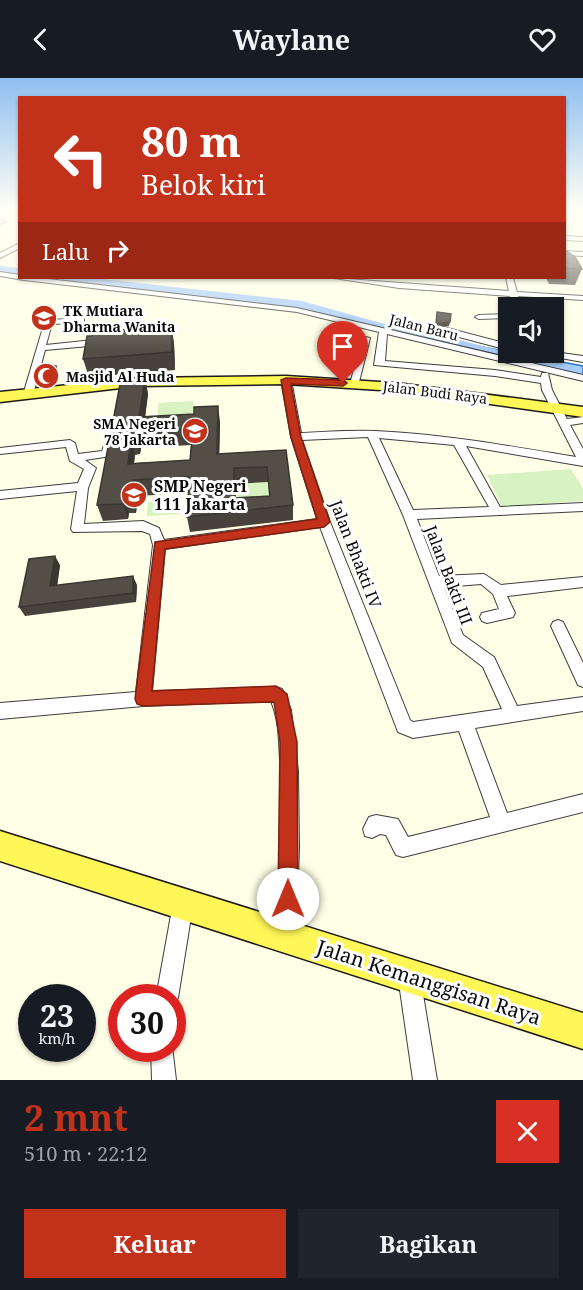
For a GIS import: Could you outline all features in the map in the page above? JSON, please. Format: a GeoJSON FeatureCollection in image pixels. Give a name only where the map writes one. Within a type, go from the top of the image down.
{"type":"FeatureCollection","features":[{"type":"Feature","properties":{"kind":"main road","name":"Jalan Budi Raya"},"geometry":{"type":"LineString","coordinates":[[0,398],[286,380],[356,384],[487,398],[560,416],[583,412]]}},
{"type":"Feature","properties":{"kind":"main road","name":"Jalan Kemanggisan Raya"},"geometry":{"type":"LineString","coordinates":[[0,846],[583,1031]]}},
{"type":"Feature","properties":{"kind":"street"},"geometry":{"type":"LineString","coordinates":[[0,274],[18,277]]}},
{"type":"Feature","properties":{"kind":"street","name":"Jalan Baru"},"geometry":{"type":"LineString","coordinates":[[33,279],[264,304],[463,350],[546,376]]}},
{"type":"Feature","properties":{"kind":"street"},"geometry":{"type":"LineString","coordinates":[[347,279],[488,294],[515,293],[583,298]]}},
{"type":"Feature","properties":{"kind":"street"},"geometry":{"type":"LineString","coordinates":[[510,279],[515,297]]}},
{"type":"Feature","properties":{"kind":"street"},"geometry":{"type":"LineString","coordinates":[[479,317],[498,316]]}},
{"type":"Feature","properties":{"kind":"street"},"geometry":{"type":"LineString","coordinates":[[27,395],[50,323],[81,320]]}},
{"type":"Feature","properties":{"kind":"street"},"geometry":{"type":"LineString","coordinates":[[383,330],[379,363],[583,378]]}},
{"type":"Feature","properties":{"kind":"street"},"geometry":{"type":"LineString","coordinates":[[447,331],[498,344]]}},
{"type":"Feature","properties":{"kind":"street"},"geometry":{"type":"LineString","coordinates":[[330,332],[366,338],[356,384]]}},
{"type":"Feature","properties":{"kind":"street"},"geometry":{"type":"LineString","coordinates":[[41,348],[93,343],[93,350]]}},
{"type":"Feature","properties":{"kind":"street"},"geometry":{"type":"LineString","coordinates":[[324,348],[363,352]]}},
{"type":"Feature","properties":{"kind":"street"},"geometry":{"type":"LineString","coordinates":[[564,356],[583,359]]}},
{"type":"Feature","properties":{"kind":"street"},"geometry":{"type":"LineString","coordinates":[[546,376],[560,416],[583,461]]}},
{"type":"Feature","properties":{"kind":"street","name":"Jalan Bhakti IV"},"geometry":{"type":"LineString","coordinates":[[286,380],[296,437],[324,522],[404,726],[413,730],[465,724]]}},
{"type":"Feature","properties":{"kind":"street"},"geometry":{"type":"LineString","coordinates":[[560,416],[583,420]]}},
{"type":"Feature","properties":{"kind":"street"},"geometry":{"type":"LineString","coordinates":[[74,458],[107,454],[112,430]]}},
{"type":"Feature","properties":{"kind":"street"},"geometry":{"type":"LineString","coordinates":[[296,437],[372,434],[457,441],[583,461]]}},
{"type":"Feature","properties":{"kind":"street","name":"Jalan Bakti III"},"geometry":{"type":"LineString","coordinates":[[372,434],[409,515],[457,639],[489,662],[513,714]]}},
{"type":"Feature","properties":{"kind":"street"},"geometry":{"type":"LineString","coordinates":[[457,441],[497,511]]}},
{"type":"Feature","properties":{"kind":"street"},"geometry":{"type":"LineString","coordinates":[[0,451],[68,442],[71,444],[74,458],[90,468],[82,488],[77,529],[143,526],[155,531],[159,545],[143,699]]}},
{"type":"Feature","properties":{"kind":"street"},"geometry":{"type":"LineString","coordinates":[[0,495],[82,488]]}},
{"type":"Feature","properties":{"kind":"street"},"geometry":{"type":"LineString","coordinates":[[409,515],[583,507]]}},
{"type":"Feature","properties":{"kind":"street"},"geometry":{"type":"LineString","coordinates":[[159,545],[324,522]]}},
{"type":"Feature","properties":{"kind":"street"},"geometry":{"type":"LineString","coordinates":[[435,582],[484,579],[498,591],[508,613],[487,617]]}},
{"type":"Feature","properties":{"kind":"street"},"geometry":{"type":"LineString","coordinates":[[498,591],[583,582]]}},
{"type":"Feature","properties":{"kind":"street"},"geometry":{"type":"LineString","coordinates":[[558,626],[583,680]]}},
{"type":"Feature","properties":{"kind":"street"},"geometry":{"type":"LineString","coordinates":[[0,711],[143,699],[276,694],[281,699],[289,742],[286,937]]}},
{"type":"Feature","properties":{"kind":"street"},"geometry":{"type":"LineString","coordinates":[[501,822],[465,724],[513,714],[583,704]]}},
{"type":"Feature","properties":{"kind":"street"},"geometry":{"type":"LineString","coordinates":[[372,830],[376,824],[391,826],[403,848],[472,833],[501,822],[583,803]]}},
{"type":"Feature","properties":{"kind":"street"},"geometry":{"type":"LineString","coordinates":[[169,984],[183,904]]}},
{"type":"Feature","properties":{"kind":"street"},"geometry":{"type":"LineString","coordinates":[[409,976],[425,1080]]}},
{"type":"Feature","properties":{"kind":"street"},"geometry":{"type":"LineString","coordinates":[[163,1062],[164,1080]]}},
{"type":"Feature","properties":{"kind":"green space"},"geometry":{"type":"Polygon","coordinates":[[[193,401],[193,413],[158,416],[158,403],[193,401]]]}},
{"type":"Feature","properties":{"kind":"green space"},"geometry":{"type":"Polygon","coordinates":[[[571,469],[583,488],[583,501],[502,507],[487,475],[571,469]]]}},
{"type":"Feature","properties":{"kind":"green space"},"geometry":{"type":"Polygon","coordinates":[[[268,482],[271,512],[236,514],[235,484],[268,482]]]}},
{"type":"Feature","properties":{"kind":"green space"},"geometry":{"type":"Polygon","coordinates":[[[181,500],[180,514],[147,516],[148,502],[181,500]]]}},
{"type":"Feature","properties":{"kind":"water"},"geometry":{"type":"Polygon","coordinates":[[[467,344],[498,350],[498,357],[471,351],[467,344]]]}},
{"type":"Feature","properties":{"kind":"water"},"geometry":{"type":"Polygon","coordinates":[[[564,362],[583,366],[583,377],[523,363],[564,362]]]}},
{"type":"Feature","properties":{"kind":"building"},"geometry":{"type":"Polygon","coordinates":[[[566,257],[575,257],[582,269],[566,268],[566,257]]]}},
{"type":"Feature","properties":{"kind":"building"},"geometry":{"type":"Polygon","coordinates":[[[437,312],[451,314],[450,322],[436,324],[437,312]]]}},
{"type":"Feature","properties":{"kind":"building"},"geometry":{"type":"Polygon","coordinates":[[[171,326],[172,352],[83,359],[87,336],[92,336],[93,332],[171,326]]]}},
{"type":"Feature","properties":{"kind":"building"},"geometry":{"type":"Polygon","coordinates":[[[56,366],[54,376],[37,377],[40,367],[56,366]]]}},
{"type":"Feature","properties":{"kind":"building"},"geometry":{"type":"Polygon","coordinates":[[[145,378],[139,417],[194,414],[194,407],[218,406],[217,454],[286,450],[293,505],[187,517],[189,477],[133,480],[131,497],[123,498],[123,504],[97,505],[121,379],[145,378]],[[193,429],[137,432],[136,439],[131,439],[128,464],[190,460],[193,429]],[[267,467],[234,468],[234,498],[270,496],[267,467]]]}},
{"type":"Feature","properties":{"kind":"building"},"geometry":{"type":"Polygon","coordinates":[[[55,556],[50,586],[133,576],[133,593],[19,607],[29,559],[55,556]]]}},
{"type":"Feature","properties":{"kind":"waterway"},"geometry":{"type":"LineString","coordinates":[[0,270],[18,272]]}},
{"type":"Feature","properties":{"kind":"waterway"},"geometry":{"type":"LineString","coordinates":[[74,279],[302,305],[380,327],[421,334],[497,354]]}},
{"type":"Feature","properties":{"kind":"place","name":"TK Mutiara Dharma Wanita"},"geometry":{"type":"Point","coordinates":[44,318]}},
{"type":"Feature","properties":{"kind":"place","name":"Masjid Al Huda"},"geometry":{"type":"Point","coordinates":[46,376]}},
{"type":"Feature","properties":{"kind":"place","name":"SMA Negeri 78 Jakarta"},"geometry":{"type":"Point","coordinates":[195,431]}},
{"type":"Feature","properties":{"kind":"place","name":"SMP Negeri 111 Jakarta"},"geometry":{"type":"Point","coordinates":[134,495]}},
{"type":"Feature","properties":{"kind":"route"},"geometry":{"type":"LineString","coordinates":[[288,899],[289,742],[281,699],[276,694],[260,693],[143,699],[159,545],[324,522],[296,437],[286,380],[343,383]]}}]}
